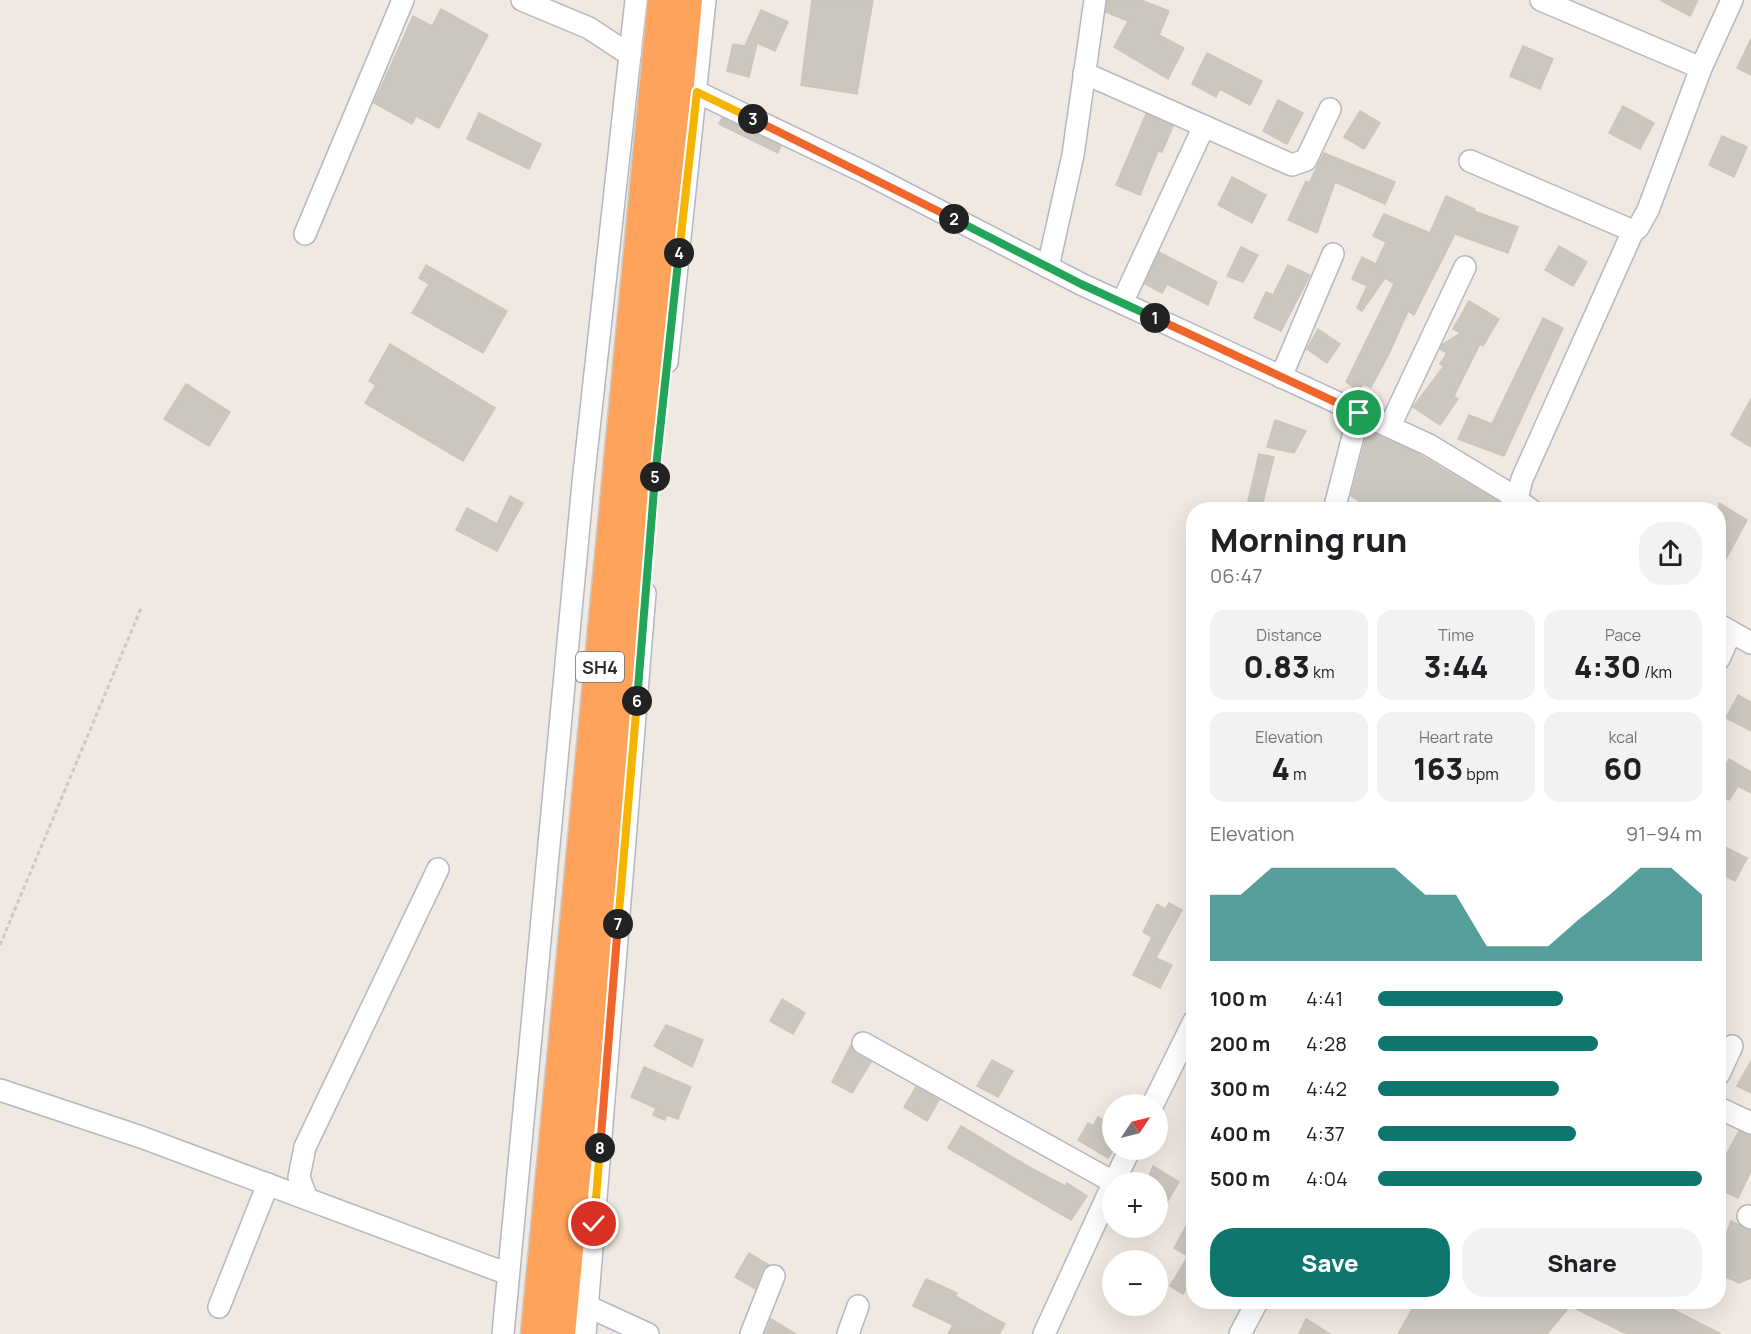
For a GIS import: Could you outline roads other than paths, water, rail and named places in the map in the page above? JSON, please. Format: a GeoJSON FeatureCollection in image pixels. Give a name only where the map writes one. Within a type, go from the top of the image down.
{"type":"FeatureCollection","features":[{"type":"Feature","properties":{"kind":"highway","name":"SH4"},"geometry":{"type":"LineString","coordinates":[[536,1334],[663,0]]}},
{"type":"Feature","properties":{"kind":"highway","name":"SH4"},"geometry":{"type":"LineString","coordinates":[[560,1334],[687,0]]}},
{"type":"Feature","properties":{"kind":"street"},"geometry":{"type":"LineString","coordinates":[[305,234],[403,0]]}},
{"type":"Feature","properties":{"kind":"street"},"geometry":{"type":"LineString","coordinates":[[522,0],[589,28],[630,55]]}},
{"type":"Feature","properties":{"kind":"street"},"geometry":{"type":"LineString","coordinates":[[503,1334],[583,483],[636,0]]}},
{"type":"Feature","properties":{"kind":"street"},"geometry":{"type":"LineString","coordinates":[[585,1334],[655,477],[705,0]]}},
{"type":"Feature","properties":{"kind":"street"},"geometry":{"type":"LineString","coordinates":[[1048,267],[1073,155],[1095,0]]}},
{"type":"Feature","properties":{"kind":"street"},"geometry":{"type":"LineString","coordinates":[[1541,0],[1701,68]]}},
{"type":"Feature","properties":{"kind":"street"},"geometry":{"type":"LineString","coordinates":[[1522,502],[1525,472],[1633,231],[1638,228],[1648,210],[1701,68],[1732,0]]}},
{"type":"Feature","properties":{"kind":"street"},"geometry":{"type":"LineString","coordinates":[[1084,73],[1292,165],[1300,165],[1306,160],[1330,109]]}},
{"type":"Feature","properties":{"kind":"street"},"geometry":{"type":"LineString","coordinates":[[697,92],[866,173],[1122,303],[1430,445],[1514,502]]}},
{"type":"Feature","properties":{"kind":"street"},"geometry":{"type":"LineString","coordinates":[[1122,303],[1204,126]]}},
{"type":"Feature","properties":{"kind":"street"},"geometry":{"type":"LineString","coordinates":[[1470,161],[1633,231]]}},
{"type":"Feature","properties":{"kind":"street"},"geometry":{"type":"LineString","coordinates":[[1281,377],[1333,254]]}},
{"type":"Feature","properties":{"kind":"street"},"geometry":{"type":"LineString","coordinates":[[1390,426],[1465,267]]}},
{"type":"Feature","properties":{"kind":"street"},"geometry":{"type":"LineString","coordinates":[[1336,502],[1359,413]]}},
{"type":"Feature","properties":{"kind":"street"},"geometry":{"type":"LineString","coordinates":[[1726,630],[1751,643]]}},
{"type":"Feature","properties":{"kind":"street"},"geometry":{"type":"LineString","coordinates":[[308,1199],[299,1177],[305,1147],[438,869]]}},
{"type":"Feature","properties":{"kind":"street"},"geometry":{"type":"LineString","coordinates":[[1158,1094],[1186,1037]]}},
{"type":"Feature","properties":{"kind":"street"},"geometry":{"type":"LineString","coordinates":[[863,1043],[1102,1177]]}},
{"type":"Feature","properties":{"kind":"street"},"geometry":{"type":"LineString","coordinates":[[1726,1059],[1732,1046]]}},
{"type":"Feature","properties":{"kind":"street"},"geometry":{"type":"LineString","coordinates":[[0,1090],[266,1191],[308,1199],[346,1216],[508,1274]]}},
{"type":"Feature","properties":{"kind":"street"},"geometry":{"type":"LineString","coordinates":[[1726,1111],[1751,1123]]}},
{"type":"Feature","properties":{"kind":"street"},"geometry":{"type":"LineString","coordinates":[[219,1307],[266,1191]]}},
{"type":"Feature","properties":{"kind":"street"},"geometry":{"type":"LineString","coordinates":[[1044,1334],[1102,1207]]}},
{"type":"Feature","properties":{"kind":"street"},"geometry":{"type":"LineString","coordinates":[[751,1334],[774,1276]]}},
{"type":"Feature","properties":{"kind":"street"},"geometry":{"type":"LineString","coordinates":[[587,1306],[648,1334]]}},
{"type":"Feature","properties":{"kind":"street"},"geometry":{"type":"LineString","coordinates":[[848,1334],[858,1306]]}},
{"type":"Feature","properties":{"kind":"street"},"geometry":{"type":"LineString","coordinates":[[1240,1334],[1253,1309]]}}]}
